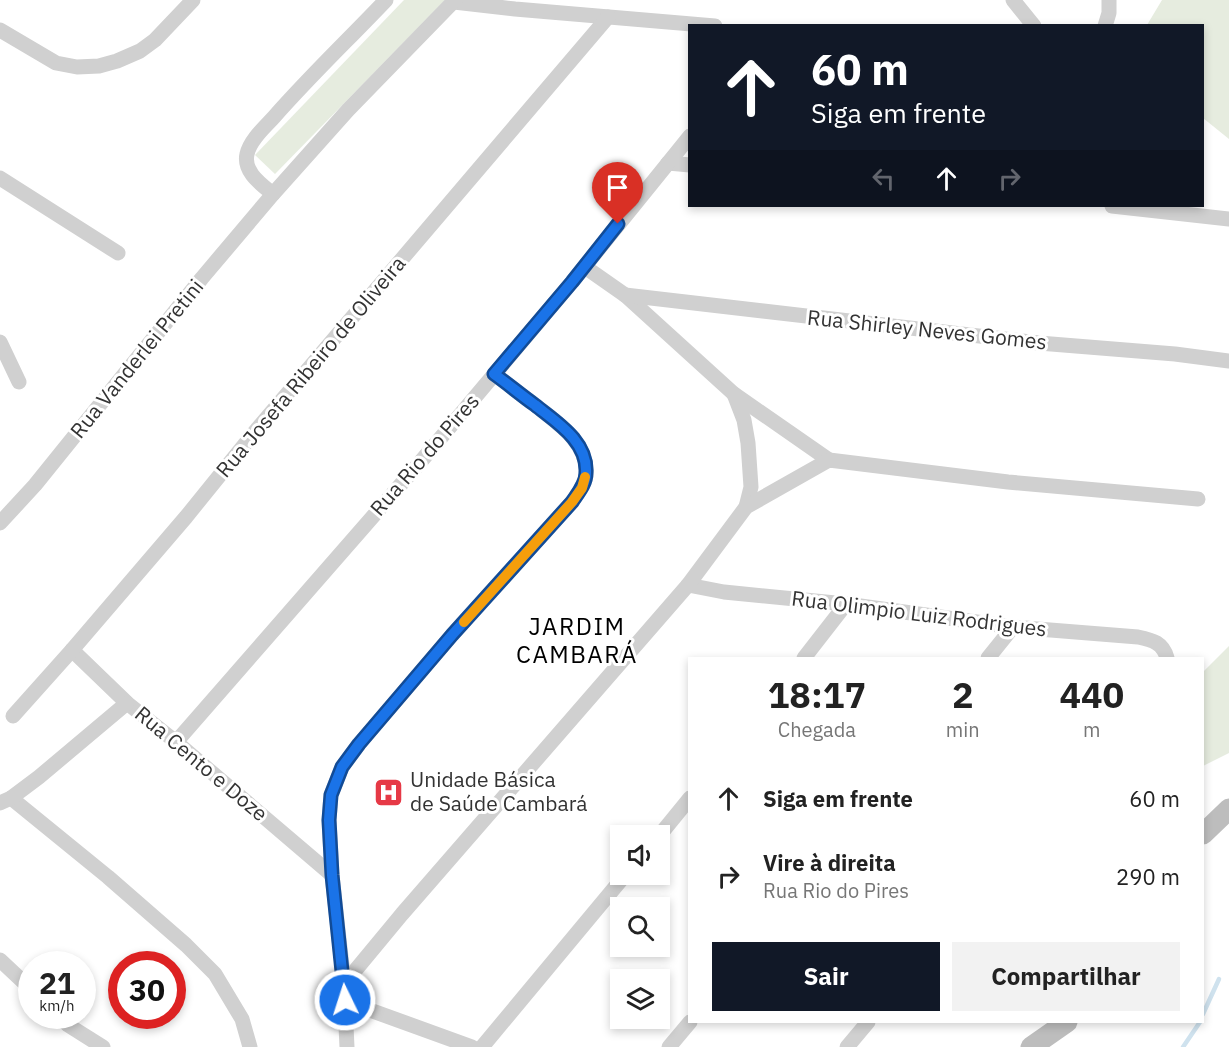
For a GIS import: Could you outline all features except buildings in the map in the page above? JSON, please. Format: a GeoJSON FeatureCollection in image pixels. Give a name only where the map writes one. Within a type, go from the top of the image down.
{"type":"FeatureCollection","features":[{"type":"Feature","properties":{"kind":"main road"},"geometry":{"type":"LineString","coordinates":[[1204,833],[1229,809]]}},
{"type":"Feature","properties":{"kind":"main road"},"geometry":{"type":"LineString","coordinates":[[1030,1047],[1066,1023]]}},
{"type":"Feature","properties":{"kind":"street"},"geometry":{"type":"LineString","coordinates":[[0,30],[56,63],[77,67],[99,66],[140,51],[155,40],[193,0]]}},
{"type":"Feature","properties":{"kind":"street"},"geometry":{"type":"LineString","coordinates":[[273,194],[250,171],[246,162],[247,152],[257,135],[293,95],[386,0]]}},
{"type":"Feature","properties":{"kind":"street"},"geometry":{"type":"LineString","coordinates":[[455,1],[515,9],[691,24]]}},
{"type":"Feature","properties":{"kind":"street","name":"Rua Vanderlei Pretini"},"geometry":{"type":"LineString","coordinates":[[0,523],[35,485],[273,194],[348,110],[455,1]]}},
{"type":"Feature","properties":{"kind":"street"},"geometry":{"type":"LineString","coordinates":[[1020,12],[1032,24]]}},
{"type":"Feature","properties":{"kind":"street","name":"Rua Josefa Ribeiro de Oliveira"},"geometry":{"type":"LineString","coordinates":[[13,716],[186,518],[258,428],[609,17]]}},
{"type":"Feature","properties":{"kind":"street","name":"Rua Rio do Pires"},"geometry":{"type":"LineString","coordinates":[[176,741],[417,466],[585,267],[688,138]]}},
{"type":"Feature","properties":{"kind":"street"},"geometry":{"type":"LineString","coordinates":[[668,163],[688,165]]}},
{"type":"Feature","properties":{"kind":"street"},"geometry":{"type":"LineString","coordinates":[[0,178],[118,253]]}},
{"type":"Feature","properties":{"kind":"street"},"geometry":{"type":"LineString","coordinates":[[1121,207],[1229,219]]}},
{"type":"Feature","properties":{"kind":"street"},"geometry":{"type":"LineString","coordinates":[[585,267],[625,295],[734,394],[829,460],[1008,482],[1198,499]]}},
{"type":"Feature","properties":{"kind":"street","name":"Rua Shirley Neves Gomes"},"geometry":{"type":"LineString","coordinates":[[625,295],[1040,343],[1229,361]]}},
{"type":"Feature","properties":{"kind":"street"},"geometry":{"type":"LineString","coordinates":[[0,342],[19,382]]}},
{"type":"Feature","properties":{"kind":"street"},"geometry":{"type":"LineString","coordinates":[[347,1047],[344,984],[332,875],[329,820],[331,795],[342,767],[452,635],[572,502],[582,488],[586,473],[585,458],[567,430],[494,374]]}},
{"type":"Feature","properties":{"kind":"street"},"geometry":{"type":"LineString","coordinates":[[344,984],[688,585],[746,507],[751,487],[748,443],[744,420],[734,394]]}},
{"type":"Feature","properties":{"kind":"street"},"geometry":{"type":"LineString","coordinates":[[746,507],[829,460]]}},
{"type":"Feature","properties":{"kind":"street","name":"Rua Olimpio Luiz Rodrigues"},"geometry":{"type":"LineString","coordinates":[[688,585],[750,596],[846,604],[1013,627],[1138,637],[1151,639],[1161,645],[1167,657]]}},
{"type":"Feature","properties":{"kind":"street"},"geometry":{"type":"LineString","coordinates":[[805,657],[846,604]]}},
{"type":"Feature","properties":{"kind":"street"},"geometry":{"type":"LineString","coordinates":[[989,657],[1013,627]]}},
{"type":"Feature","properties":{"kind":"street","name":"Rua Cento e Doze"},"geometry":{"type":"LineString","coordinates":[[72,650],[127,703],[176,741],[332,875]]}},
{"type":"Feature","properties":{"kind":"street"},"geometry":{"type":"LineString","coordinates":[[127,703],[39,777],[6,800],[108,877],[186,945],[215,974],[242,1019],[250,1047]]}},
{"type":"Feature","properties":{"kind":"street"},"geometry":{"type":"LineString","coordinates":[[668,825],[688,800]]}},
{"type":"Feature","properties":{"kind":"street"},"geometry":{"type":"LineString","coordinates":[[482,1047],[617,885]]}},
{"type":"Feature","properties":{"kind":"street"},"geometry":{"type":"LineString","coordinates":[[0,960],[18,977]]}},
{"type":"Feature","properties":{"kind":"street"},"geometry":{"type":"LineString","coordinates":[[345,1000],[472,1047]]}},
{"type":"Feature","properties":{"kind":"street"},"geometry":{"type":"LineString","coordinates":[[669,1047],[689,1023]]}},
{"type":"Feature","properties":{"kind":"street"},"geometry":{"type":"LineString","coordinates":[[847,1047],[867,1023]]}},
{"type":"Feature","properties":{"kind":"street"},"geometry":{"type":"LineString","coordinates":[[74,1029],[103,1047]]}},
{"type":"Feature","properties":{"kind":"shaded area"},"geometry":{"type":"Polygon","coordinates":[[[404,0],[445,0],[275,174],[255,155],[404,0]]]}},
{"type":"Feature","properties":{"kind":"shaded area"},"geometry":{"type":"Polygon","coordinates":[[[1162,0],[1229,0],[1229,139],[1204,119],[1204,24],[1148,24],[1162,0]]]}},
{"type":"Feature","properties":{"kind":"shaded area"},"geometry":{"type":"Polygon","coordinates":[[[1229,646],[1229,753],[1204,766],[1204,671],[1229,646]]]}},
{"type":"Feature","properties":{"kind":"waterway"},"geometry":{"type":"LineString","coordinates":[[1204,1012],[1219,979]]}},
{"type":"Feature","properties":{"kind":"waterway"},"geometry":{"type":"LineString","coordinates":[[1183,1047],[1199,1023]]}},
{"type":"Feature","properties":{"kind":"slow traffic"},"geometry":{"type":"LineString","coordinates":[[464,622],[572,502],[582,488],[585,477]]}},
{"type":"Feature","properties":{"kind":"place","name":"Unidade Básica de Saúde Cambará"},"geometry":{"type":"Point","coordinates":[389,792]}},
{"type":"Feature","properties":{"kind":"district","name":"JARDIM CAMBARÁ"},"geometry":{"type":"Point","coordinates":[577,641]}},
{"type":"Feature","properties":{"kind":"route"},"geometry":{"type":"LineString","coordinates":[[345,1000],[332,875],[329,820],[331,795],[342,767],[359,744],[582,488],[586,473],[585,458],[578,444],[567,430],[494,374],[618,224]]}}]}
